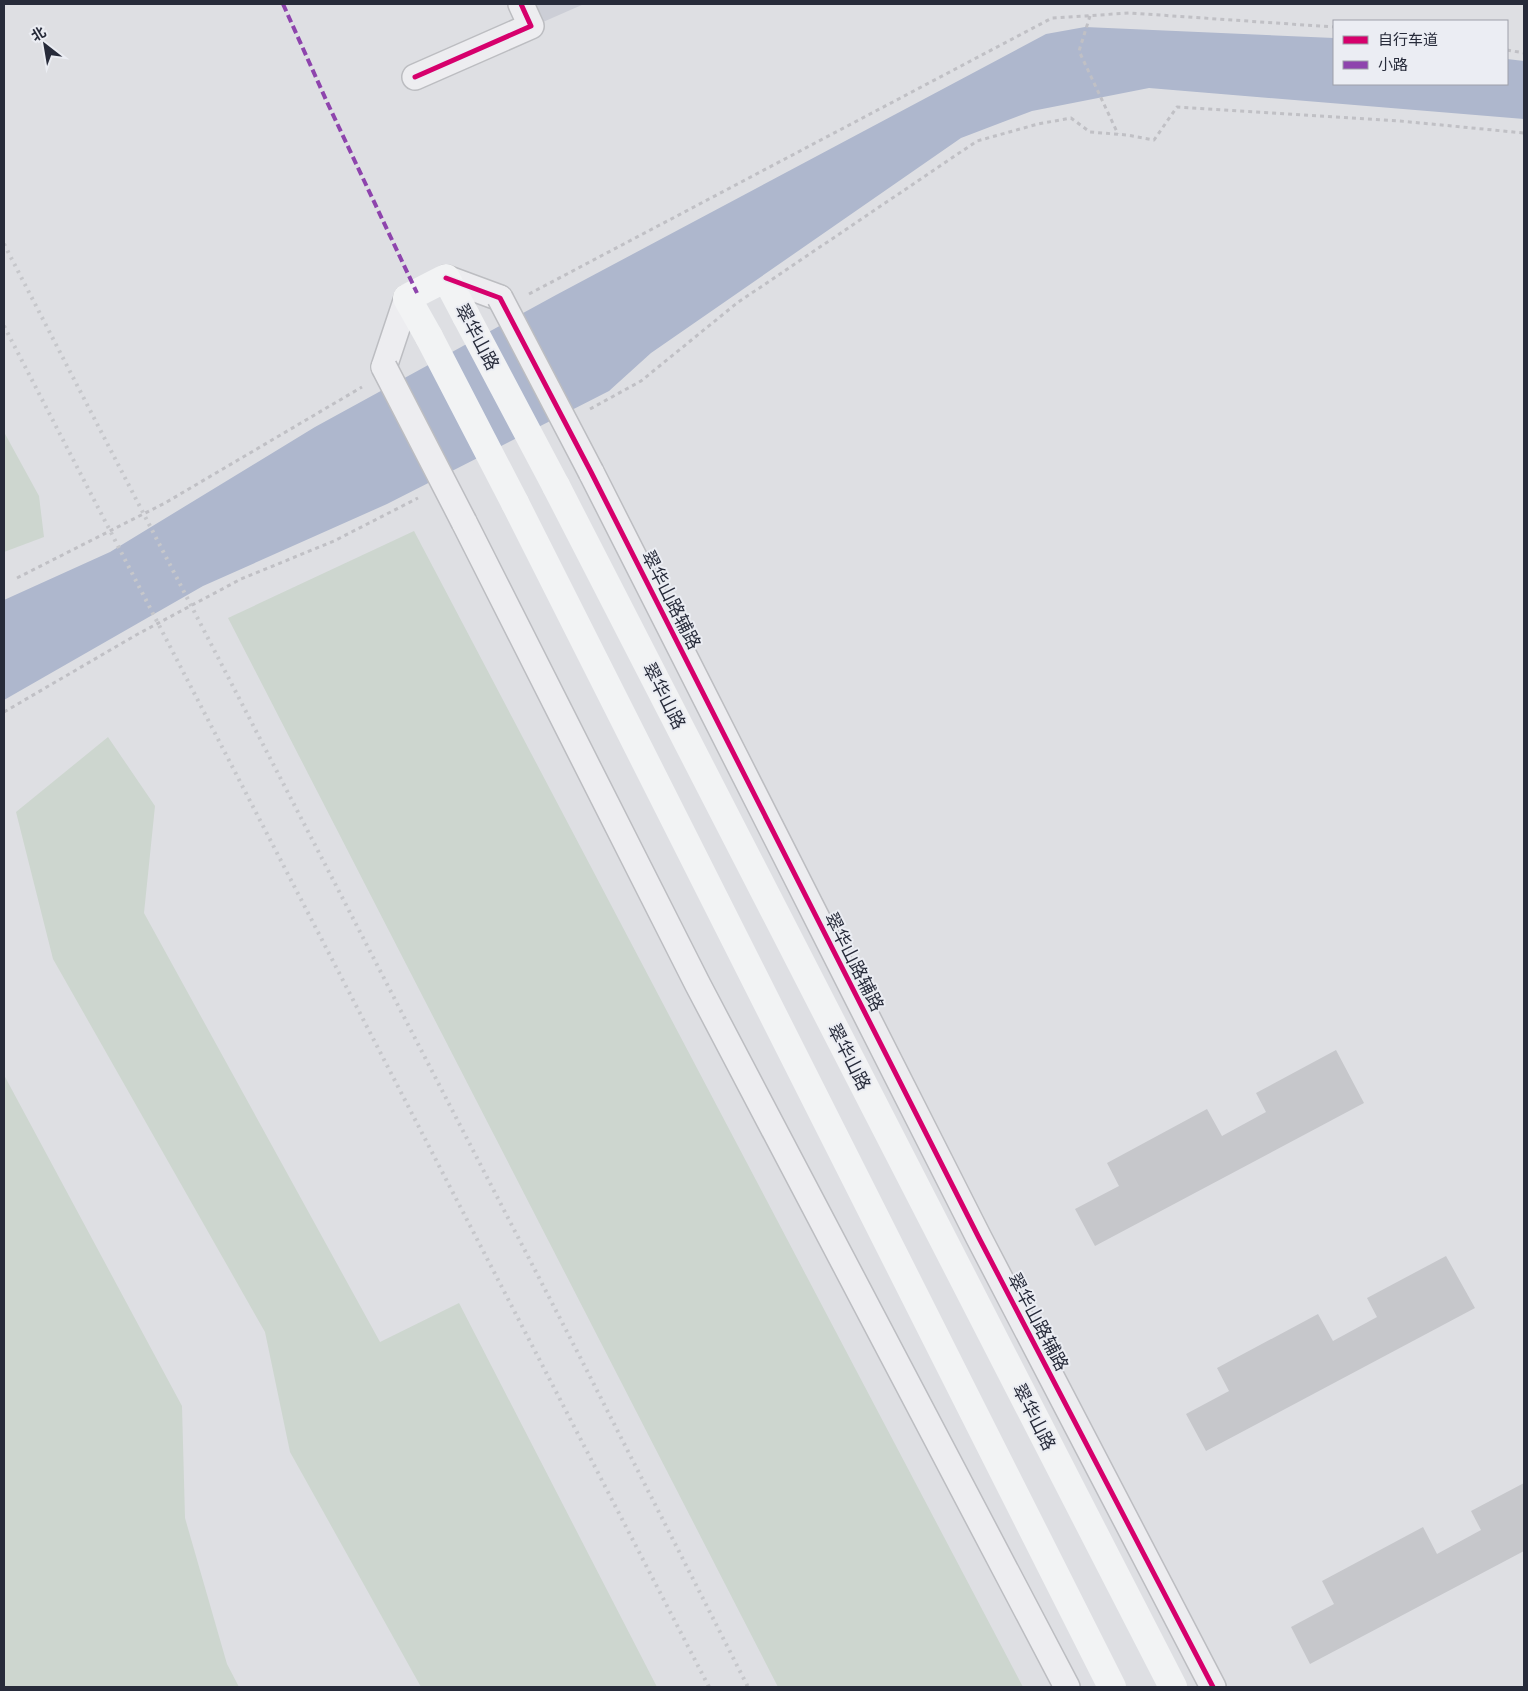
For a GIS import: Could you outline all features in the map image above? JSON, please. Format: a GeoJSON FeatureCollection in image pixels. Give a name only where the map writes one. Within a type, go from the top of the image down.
{"type":"FeatureCollection","features":[{"type":"Feature","properties":{"kind":"main road"},"geometry":{"type":"LineString","coordinates":[[446,278],[407,298],[515,503],[1112,1687]]}},
{"type":"Feature","properties":{"kind":"main road","name":"翠华山路"},"geometry":{"type":"LineString","coordinates":[[446,278],[556,486],[1173,1687]]}},
{"type":"Feature","properties":{"kind":"street"},"geometry":{"type":"LineString","coordinates":[[415,77],[531,26],[521,4]]}},
{"type":"Feature","properties":{"kind":"street","name":"翠华山路辅路"},"geometry":{"type":"LineString","coordinates":[[446,278],[500,298],[591,472],[979,1238],[1214,1687]]}},
{"type":"Feature","properties":{"kind":"street"},"geometry":{"type":"LineString","coordinates":[[407,298],[384,367],[698,985],[1067,1687]]}},
{"type":"Feature","properties":{"kind":"path"},"geometry":{"type":"LineString","coordinates":[[528,295],[1052,18],[1130,13],[1333,27]]}},
{"type":"Feature","properties":{"kind":"path"},"geometry":{"type":"LineString","coordinates":[[1090,16],[1079,51],[1118,134]]}},
{"type":"Feature","properties":{"kind":"path"},"geometry":{"type":"LineString","coordinates":[[1508,50],[1524,53]]}},
{"type":"Feature","properties":{"kind":"path"},"geometry":{"type":"LineString","coordinates":[[587,411],[640,381],[737,303],[976,141],[1038,124],[1071,118],[1090,132],[1154,140],[1177,107],[1400,121],[1524,133]]}},
{"type":"Feature","properties":{"kind":"path"},"geometry":{"type":"LineString","coordinates":[[17,578],[165,503],[366,385]]}},
{"type":"Feature","properties":{"kind":"path"},"geometry":{"type":"LineString","coordinates":[[4,712],[136,635],[241,579],[334,541],[421,496]]}},
{"type":"Feature","properties":{"kind":"shaded area"},"geometry":{"type":"Polygon","coordinates":[[[535,4],[584,4],[543,22],[535,4]]]}},
{"type":"Feature","properties":{"kind":"shaded area"},"geometry":{"type":"Polygon","coordinates":[[[4,432],[39,496],[44,537],[4,552],[4,432]]]}},
{"type":"Feature","properties":{"kind":"shaded area"},"geometry":{"type":"Polygon","coordinates":[[[414,531],[1023,1687],[778,1687],[228,618],[414,531]]]}},
{"type":"Feature","properties":{"kind":"shaded area"},"geometry":{"type":"Polygon","coordinates":[[[108,737],[155,806],[144,913],[380,1342],[459,1303],[657,1687],[421,1687],[290,1452],[265,1332],[53,959],[16,812],[108,737]]]}},
{"type":"Feature","properties":{"kind":"shaded area"},"geometry":{"type":"Polygon","coordinates":[[[4,1075],[182,1406],[185,1518],[227,1664],[239,1687],[4,1687],[4,1075]]]}},
{"type":"Feature","properties":{"kind":"water"},"geometry":{"type":"Polygon","coordinates":[[[1085,27],[1333,38],[1333,85],[1508,85],[1508,59],[1524,61],[1524,119],[1149,88],[1032,111],[961,138],[651,353],[609,391],[387,504],[203,586],[4,700],[4,600],[110,552],[315,427],[556,295],[1046,34],[1085,27]]]}},
{"type":"Feature","properties":{"kind":"building"},"geometry":{"type":"Polygon","coordinates":[[[1336,1050],[1364,1103],[1095,1246],[1075,1209],[1119,1186],[1107,1163],[1207,1109],[1222,1136],[1266,1112],[1256,1093],[1336,1050]]]}},
{"type":"Feature","properties":{"kind":"building"},"geometry":{"type":"Polygon","coordinates":[[[1446,1256],[1475,1308],[1206,1451],[1186,1414],[1229,1391],[1217,1368],[1318,1314],[1333,1341],[1377,1317],[1367,1298],[1446,1256]]]}},
{"type":"Feature","properties":{"kind":"building"},"geometry":{"type":"Polygon","coordinates":[[[1524,1483],[1524,1551],[1310,1664],[1291,1627],[1334,1604],[1322,1581],[1423,1527],[1437,1554],[1481,1530],[1471,1511],[1524,1483]]]}},
{"type":"Feature","properties":{"kind":"railway"},"geometry":{"type":"LineString","coordinates":[[4,244],[580,1357],[748,1687]]}},
{"type":"Feature","properties":{"kind":"railway"},"geometry":{"type":"LineString","coordinates":[[4,326],[709,1687]]}},
{"type":"Feature","properties":{"kind":"marked path"},"geometry":{"type":"LineString","coordinates":[[283,4],[417,293]]}},
{"type":"Feature","properties":{"kind":"cycle path"},"geometry":{"type":"LineString","coordinates":[[415,77],[531,26],[521,4]]}},
{"type":"Feature","properties":{"kind":"cycle path"},"geometry":{"type":"LineString","coordinates":[[446,278],[500,298],[591,472],[979,1238],[1213,1687]]}}]}
